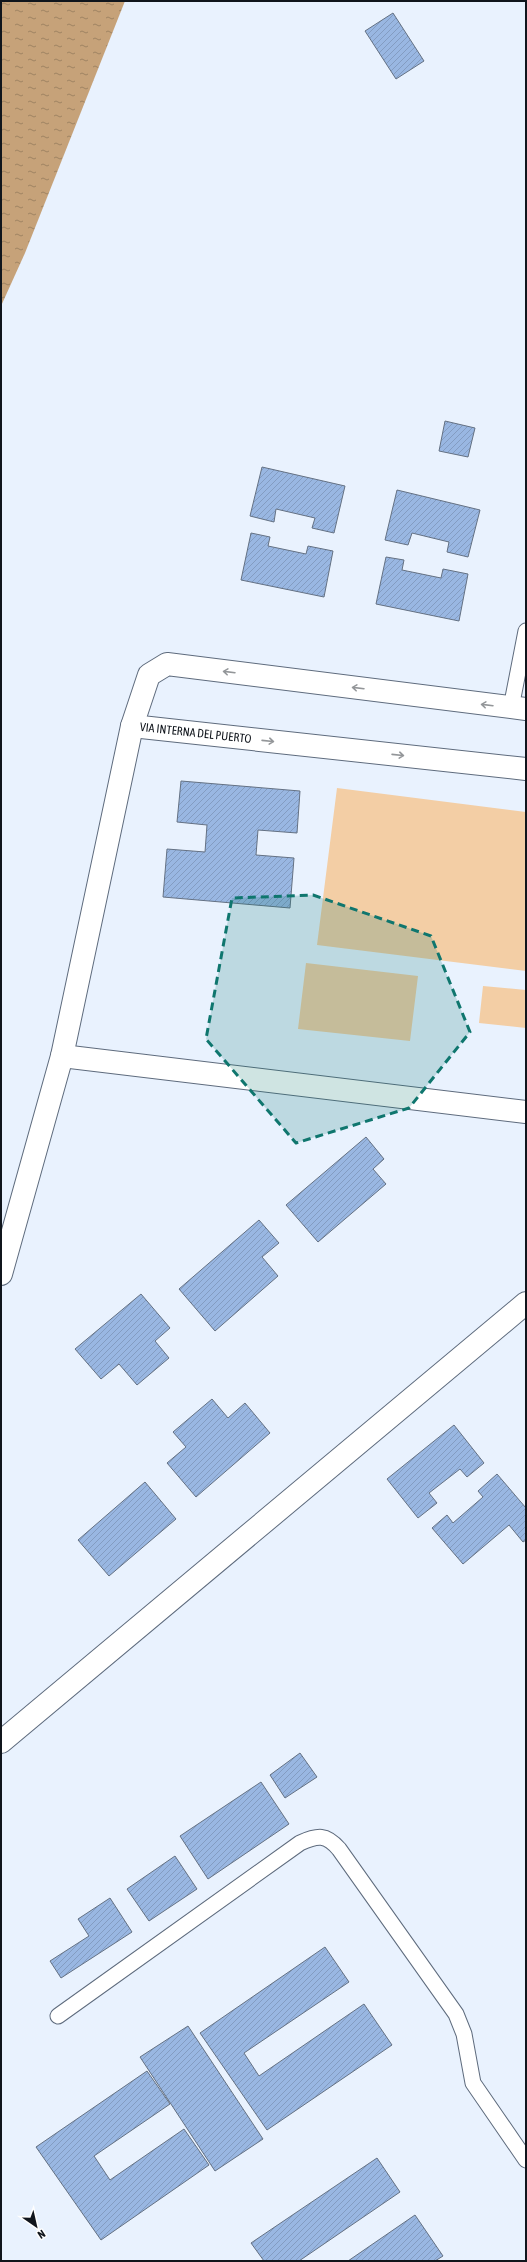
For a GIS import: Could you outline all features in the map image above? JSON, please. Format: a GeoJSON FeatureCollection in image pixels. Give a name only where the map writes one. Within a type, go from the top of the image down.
{"type":"FeatureCollection","features":[{"type":"Feature","properties":{"kind":"street","name":"VIA INTERNA DEL PUERTO"},"geometry":{"type":"LineString","coordinates":[[519,709],[167,664],[149,675],[132,726],[526,769]]}},
{"type":"Feature","properties":{"kind":"street"},"geometry":{"type":"LineString","coordinates":[[1,1274],[62,1056],[132,726]]}},
{"type":"Feature","properties":{"kind":"street"},"geometry":{"type":"LineString","coordinates":[[62,1056],[526,1112]]}},
{"type":"Feature","properties":{"kind":"street"},"geometry":{"type":"LineString","coordinates":[[1,1742],[526,1303]]}},
{"type":"Feature","properties":{"kind":"lane"},"geometry":{"type":"LineString","coordinates":[[519,709],[526,631]]}},
{"type":"Feature","properties":{"kind":"lane"},"geometry":{"type":"LineString","coordinates":[[58,2016],[300,1843],[311,1838],[326,1838],[330,1840],[339,1850],[456,2014],[464,2034],[473,2083],[526,2160]]}},
{"type":"Feature","properties":{"kind":"highlighted area"},"geometry":{"type":"Polygon","coordinates":[[[313,895],[431,936],[470,1032],[409,1108],[296,1143],[206,1039],[232,898],[313,895]]]}},
{"type":"Feature","properties":{"kind":"shaded area"},"geometry":{"type":"Polygon","coordinates":[[[337,788],[526,812],[526,971],[317,945],[337,788]]]}},
{"type":"Feature","properties":{"kind":"shaded area"},"geometry":{"type":"Polygon","coordinates":[[[306,963],[418,976],[410,1041],[298,1029],[306,963]]]}},
{"type":"Feature","properties":{"kind":"shaded area"},"geometry":{"type":"Polygon","coordinates":[[[483,986],[526,990],[526,1028],[479,1023],[483,986]]]}},
{"type":"Feature","properties":{"kind":"water"},"geometry":{"type":"Polygon","coordinates":[[[1,1],[125,1],[25,253],[1,306],[1,1]]]}},
{"type":"Feature","properties":{"kind":"building"},"geometry":{"type":"Polygon","coordinates":[[[393,13],[424,61],[396,79],[365,31],[393,13]]]}},
{"type":"Feature","properties":{"kind":"building"},"geometry":{"type":"Polygon","coordinates":[[[445,421],[475,428],[468,457],[439,451],[445,421]]]}},
{"type":"Feature","properties":{"kind":"building"},"geometry":{"type":"Polygon","coordinates":[[[262,467],[345,486],[334,533],[312,528],[315,518],[276,509],[274,522],[250,516],[262,467]]]}},
{"type":"Feature","properties":{"kind":"building"},"geometry":{"type":"Polygon","coordinates":[[[397,490],[480,510],[468,557],[447,552],[449,542],[412,533],[408,545],[385,540],[397,490]]]}},
{"type":"Feature","properties":{"kind":"building"},"geometry":{"type":"Polygon","coordinates":[[[251,533],[270,537],[268,546],[306,554],[308,546],[333,551],[324,597],[241,580],[251,533]]]}},
{"type":"Feature","properties":{"kind":"building"},"geometry":{"type":"Polygon","coordinates":[[[386,557],[404,560],[402,570],[441,578],[443,569],[468,574],[459,621],[376,604],[386,557]]]}},
{"type":"Feature","properties":{"kind":"building"},"geometry":{"type":"Polygon","coordinates":[[[181,781],[300,791],[297,833],[258,830],[256,855],[294,858],[290,908],[163,897],[167,849],[205,852],[207,825],[177,822],[181,781]]]}},
{"type":"Feature","properties":{"kind":"building"},"geometry":{"type":"Polygon","coordinates":[[[366,1137],[384,1159],[373,1169],[386,1184],[318,1242],[286,1205],[366,1137]]]}},
{"type":"Feature","properties":{"kind":"building"},"geometry":{"type":"Polygon","coordinates":[[[259,1220],[279,1243],[262,1257],[278,1276],[215,1331],[179,1289],[259,1220]]]}},
{"type":"Feature","properties":{"kind":"building"},"geometry":{"type":"Polygon","coordinates":[[[141,1294],[170,1328],[155,1341],[169,1358],[137,1385],[119,1364],[101,1379],[75,1349],[141,1294]]]}},
{"type":"Feature","properties":{"kind":"building"},"geometry":{"type":"Polygon","coordinates":[[[212,1399],[228,1418],[245,1403],[270,1433],[196,1497],[167,1463],[186,1447],[173,1432],[212,1399]]]}},
{"type":"Feature","properties":{"kind":"building"},"geometry":{"type":"Polygon","coordinates":[[[454,1425],[484,1463],[467,1477],[460,1469],[429,1493],[437,1503],[418,1518],[387,1479],[454,1425]]]}},
{"type":"Feature","properties":{"kind":"building"},"geometry":{"type":"Polygon","coordinates":[[[497,1474],[526,1508],[526,1540],[523,1542],[509,1525],[463,1564],[432,1528],[447,1515],[453,1523],[483,1497],[478,1491],[497,1474]]]}},
{"type":"Feature","properties":{"kind":"building"},"geometry":{"type":"Polygon","coordinates":[[[145,1482],[176,1519],[109,1576],[78,1540],[145,1482]]]}},
{"type":"Feature","properties":{"kind":"building"},"geometry":{"type":"Polygon","coordinates":[[[300,1753],[317,1777],[285,1798],[270,1775],[300,1753]]]}},
{"type":"Feature","properties":{"kind":"building"},"geometry":{"type":"Polygon","coordinates":[[[261,1782],[289,1824],[208,1879],[180,1836],[261,1782]]]}},
{"type":"Feature","properties":{"kind":"building"},"geometry":{"type":"Polygon","coordinates":[[[175,1856],[197,1889],[149,1921],[127,1889],[175,1856]]]}},
{"type":"Feature","properties":{"kind":"building"},"geometry":{"type":"Polygon","coordinates":[[[110,1898],[132,1932],[61,1978],[50,1961],[89,1936],[78,1919],[110,1898]]]}},
{"type":"Feature","properties":{"kind":"building"},"geometry":{"type":"Polygon","coordinates":[[[325,1947],[349,1982],[244,2053],[259,2076],[364,2004],[392,2045],[267,2130],[200,2033],[325,1947]]]}},
{"type":"Feature","properties":{"kind":"building"},"geometry":{"type":"Polygon","coordinates":[[[188,2026],[263,2139],[215,2171],[140,2057],[188,2026]]]}},
{"type":"Feature","properties":{"kind":"building"},"geometry":{"type":"Polygon","coordinates":[[[147,2071],[170,2104],[94,2156],[110,2180],[184,2129],[209,2165],[101,2240],[36,2147],[147,2071]]]}},
{"type":"Feature","properties":{"kind":"building"},"geometry":{"type":"Polygon","coordinates":[[[377,2158],[400,2192],[299,2261],[264,2261],[251,2243],[377,2158]]]}},
{"type":"Feature","properties":{"kind":"building"},"geometry":{"type":"Polygon","coordinates":[[[415,2215],[443,2256],[435,2261],[348,2261],[415,2215]]]}}]}
